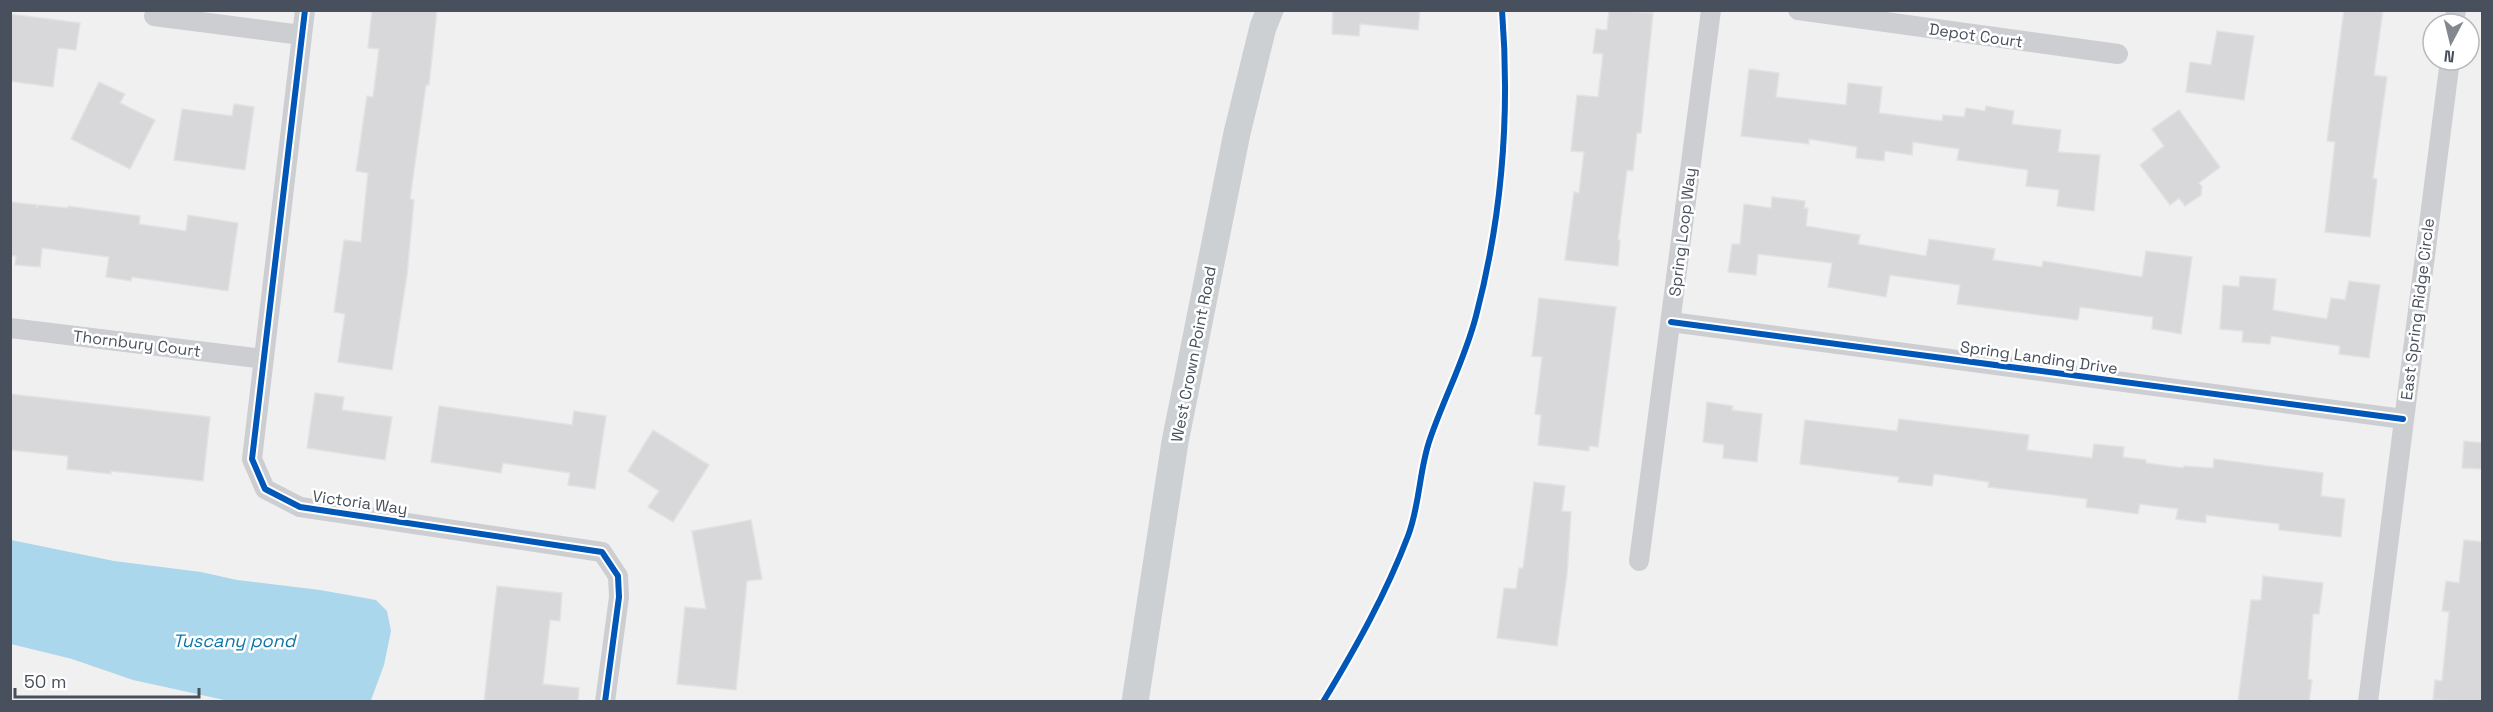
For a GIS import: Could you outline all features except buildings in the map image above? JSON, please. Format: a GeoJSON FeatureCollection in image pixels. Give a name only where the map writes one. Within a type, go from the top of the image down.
{"type":"FeatureCollection","features":[{"type":"Feature","properties":{"kind":"street","name":"Victoria Way"},"geometry":{"type":"LineString","coordinates":[[304,10],[252,459],[265,489],[300,507],[602,552],[618,576],[619,597],[605,702]]}},
{"type":"Feature","properties":{"kind":"street","name":"West Crown Point Road"},"geometry":{"type":"LineString","coordinates":[[1135,702],[1175,442],[1237,133],[1263,27],[1270,10]]}},
{"type":"Feature","properties":{"kind":"street","name":"Spring Loop Way"},"geometry":{"type":"LineString","coordinates":[[1640,561],[1711,10]]}},
{"type":"Feature","properties":{"kind":"street","name":"Depot Court"},"geometry":{"type":"LineString","coordinates":[[1798,10],[2118,54]]}},
{"type":"Feature","properties":{"kind":"street"},"geometry":{"type":"LineString","coordinates":[[153,16],[301,35]]}},
{"type":"Feature","properties":{"kind":"street","name":"East Spring Ridge Circle"},"geometry":{"type":"LineString","coordinates":[[2368,702],[2448,72]]}},
{"type":"Feature","properties":{"kind":"street","name":"Spring Landing Drive"},"geometry":{"type":"LineString","coordinates":[[1671,322],[2403,419]]}},
{"type":"Feature","properties":{"kind":"street","name":"Thornbury Court"},"geometry":{"type":"LineString","coordinates":[[10,328],[264,359]]}},
{"type":"Feature","properties":{"kind":"water","name":"Tuscany pond"},"geometry":{"type":"Polygon","coordinates":[[[11,540],[114,561],[201,572],[237,580],[320,590],[376,600],[387,611],[391,631],[384,665],[371,700],[229,701],[133,680],[72,659],[11,644],[11,540]]]}},
{"type":"Feature","properties":{"kind":"cycle path"},"geometry":{"type":"LineString","coordinates":[[305,10],[252,459],[265,489],[300,507],[602,552],[618,576],[619,597],[605,702]]}},
{"type":"Feature","properties":{"kind":"cycle path"},"geometry":{"type":"LineString","coordinates":[[1323,702],[1369,621],[1408,536],[1430,439],[1466,348],[1476,316],[1492,241],[1502,164],[1505,87],[1502,10]]}},
{"type":"Feature","properties":{"kind":"cycle path"},"geometry":{"type":"LineString","coordinates":[[1671,322],[2403,419]]}}]}
